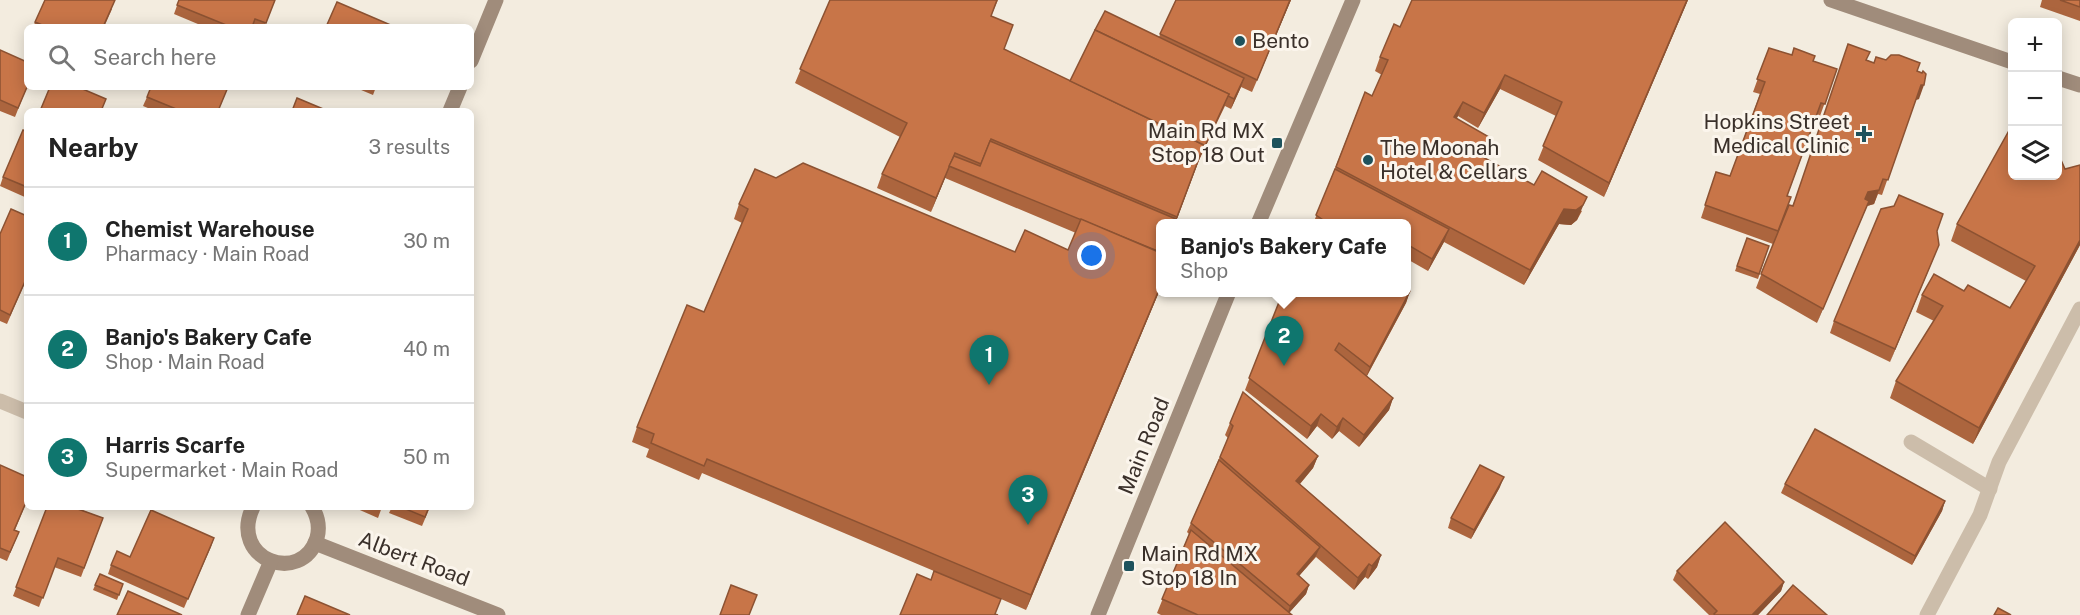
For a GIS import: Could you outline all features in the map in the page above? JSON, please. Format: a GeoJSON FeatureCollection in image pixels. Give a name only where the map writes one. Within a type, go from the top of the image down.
{"type":"FeatureCollection","features":[{"type":"Feature","properties":{"kind":"street"},"geometry":{"type":"LineString","coordinates":[[474,54],[496,0]]}},
{"type":"Feature","properties":{"kind":"street"},"geometry":{"type":"LineString","coordinates":[[1260,219],[1353,0]]}},
{"type":"Feature","properties":{"kind":"street"},"geometry":{"type":"LineString","coordinates":[[1831,0],[2008,60]]}},
{"type":"Feature","properties":{"kind":"street"},"geometry":{"type":"LineString","coordinates":[[2062,79],[2080,85]]}},
{"type":"Feature","properties":{"kind":"street"},"geometry":{"type":"LineString","coordinates":[[451,108],[459,90]]}},
{"type":"Feature","properties":{"kind":"street","name":"Main Road"},"geometry":{"type":"LineString","coordinates":[[1098,615],[1227,297]]}},
{"type":"Feature","properties":{"kind":"street"},"geometry":{"type":"LineString","coordinates":[[1927,615],[1980,515],[2000,462],[2080,309]]}},
{"type":"Feature","properties":{"kind":"street"},"geometry":{"type":"LineString","coordinates":[[0,401],[24,411]]}},
{"type":"Feature","properties":{"kind":"street"},"geometry":{"type":"LineString","coordinates":[[1911,442],[1990,489]]}},
{"type":"Feature","properties":{"kind":"street"},"geometry":{"type":"LineString","coordinates":[[252,510],[246,528],[253,548],[261,556],[281,563],[292,562],[309,552],[315,543],[319,532],[318,520],[313,510]]}},
{"type":"Feature","properties":{"kind":"street","name":"Albert Road"},"geometry":{"type":"LineString","coordinates":[[315,543],[498,615]]}},
{"type":"Feature","properties":{"kind":"street"},"geometry":{"type":"LineString","coordinates":[[248,615],[271,561]]}},
{"type":"Feature","properties":{"kind":"building"},"geometry":{"type":"Polygon","coordinates":[[[45,0],[115,0],[104,24],[40,24],[35,22],[45,0]]]}},
{"type":"Feature","properties":{"kind":"building"},"geometry":{"type":"Polygon","coordinates":[[[179,0],[275,0],[266,23],[255,19],[253,24],[224,24],[177,5],[179,0]]]}},
{"type":"Feature","properties":{"kind":"building"},"geometry":{"type":"Polygon","coordinates":[[[830,0],[997,0],[991,16],[1013,25],[1004,49],[1204,145],[1177,217],[991,139],[981,164],[955,153],[936,198],[882,174],[907,123],[800,69],[830,0]]]}},
{"type":"Feature","properties":{"kind":"building"},"geometry":{"type":"Polygon","coordinates":[[[1176,0],[1290,0],[1257,80],[1160,34],[1176,0]]]}},
{"type":"Feature","properties":{"kind":"building"},"geometry":{"type":"Polygon","coordinates":[[[1412,0],[1687,0],[1609,183],[1543,146],[1562,102],[1505,75],[1484,113],[1463,102],[1454,117],[1489,137],[1479,155],[1534,185],[1542,171],[1587,197],[1583,205],[1576,210],[1564,209],[1530,270],[1336,167],[1365,92],[1372,96],[1388,60],[1380,57],[1394,24],[1400,27],[1412,0]]]}},
{"type":"Feature","properties":{"kind":"building"},"geometry":{"type":"Polygon","coordinates":[[[2060,0],[2080,0],[2080,7],[2060,0]]]}},
{"type":"Feature","properties":{"kind":"building"},"geometry":{"type":"Polygon","coordinates":[[[337,2],[388,24],[327,24],[337,2]]]}},
{"type":"Feature","properties":{"kind":"building"},"geometry":{"type":"Polygon","coordinates":[[[1105,11],[1244,78],[1234,99],[1228,96],[1229,94],[1095,30],[1105,11]]]}},
{"type":"Feature","properties":{"kind":"building"},"geometry":{"type":"Polygon","coordinates":[[[1095,30],[1229,94],[1204,148],[1204,145],[1070,81],[1095,30]]]}},
{"type":"Feature","properties":{"kind":"building"},"geometry":{"type":"Polygon","coordinates":[[[1848,44],[1870,52],[1866,60],[1874,63],[1876,57],[1886,60],[1891,55],[1899,55],[1920,63],[1917,71],[1922,73],[1923,71],[1926,74],[1924,85],[1921,85],[1888,180],[1883,179],[1879,190],[1868,192],[1865,199],[1869,201],[1823,309],[1761,274],[1789,205],[1793,206],[1848,44]]]}},
{"type":"Feature","properties":{"kind":"building"},"geometry":{"type":"Polygon","coordinates":[[[1769,48],[1792,55],[1794,48],[1815,56],[1813,61],[1837,69],[1825,104],[1821,103],[1787,196],[1791,197],[1778,231],[1705,205],[1716,172],[1730,176],[1765,82],[1757,79],[1769,48]]]}},
{"type":"Feature","properties":{"kind":"building"},"geometry":{"type":"Polygon","coordinates":[[[0,50],[24,61],[26,90],[18,108],[0,100],[0,50]]]}},
{"type":"Feature","properties":{"kind":"building"},"geometry":{"type":"Polygon","coordinates":[[[49,90],[85,90],[106,99],[102,108],[41,108],[49,90]]]}},
{"type":"Feature","properties":{"kind":"building"},"geometry":{"type":"Polygon","coordinates":[[[150,90],[227,90],[219,108],[174,108],[147,97],[150,90]]]}},
{"type":"Feature","properties":{"kind":"building"},"geometry":{"type":"Polygon","coordinates":[[[297,98],[321,108],[293,108],[297,98]]]}},
{"type":"Feature","properties":{"kind":"building"},"geometry":{"type":"Polygon","coordinates":[[[23,130],[24,186],[3,177],[23,130]]]}},
{"type":"Feature","properties":{"kind":"building"},"geometry":{"type":"Polygon","coordinates":[[[2008,132],[2008,180],[2062,180],[2062,162],[2065,169],[2080,165],[2080,240],[1979,428],[1896,381],[1943,306],[1922,295],[1934,274],[1964,291],[1968,285],[2010,308],[2035,266],[1957,224],[2008,132]]]}},
{"type":"Feature","properties":{"kind":"building"},"geometry":{"type":"Polygon","coordinates":[[[990,141],[1176,219],[1156,219],[1156,250],[949,166],[954,156],[980,166],[990,141]]]}},
{"type":"Feature","properties":{"kind":"building"},"geometry":{"type":"Polygon","coordinates":[[[803,163],[1015,252],[1025,230],[1068,250],[1081,219],[1156,251],[1156,297],[1031,595],[707,459],[704,466],[651,443],[654,434],[637,427],[687,305],[704,312],[748,209],[739,204],[755,169],[776,178],[803,163]]]}},
{"type":"Feature","properties":{"kind":"building"},"geometry":{"type":"Polygon","coordinates":[[[1335,169],[1449,229],[1432,259],[1411,247],[1411,219],[1322,219],[1316,215],[1335,169]]]}},
{"type":"Feature","properties":{"kind":"building"},"geometry":{"type":"Polygon","coordinates":[[[1899,195],[1943,214],[1937,231],[1939,245],[1895,349],[1834,321],[1881,209],[1894,206],[1899,195]]]}},
{"type":"Feature","properties":{"kind":"building"},"geometry":{"type":"Polygon","coordinates":[[[11,209],[24,215],[24,284],[10,315],[0,310],[0,234],[11,209]]]}},
{"type":"Feature","properties":{"kind":"building"},"geometry":{"type":"Polygon","coordinates":[[[1747,238],[1769,246],[1759,274],[1737,266],[1747,238]]]}},
{"type":"Feature","properties":{"kind":"building"},"geometry":{"type":"Polygon","coordinates":[[[1281,297],[1407,297],[1370,367],[1339,343],[1335,350],[1393,398],[1364,435],[1343,418],[1337,427],[1321,414],[1311,426],[1249,378],[1281,297]]]}},
{"type":"Feature","properties":{"kind":"building"},"geometry":{"type":"Polygon","coordinates":[[[1243,392],[1318,456],[1296,481],[1381,555],[1372,566],[1369,564],[1358,578],[1220,457],[1233,426],[1230,423],[1243,392]]]}},
{"type":"Feature","properties":{"kind":"building"},"geometry":{"type":"Polygon","coordinates":[[[1815,429],[1945,501],[1915,556],[1785,484],[1815,429]]]}},
{"type":"Feature","properties":{"kind":"building"},"geometry":{"type":"Polygon","coordinates":[[[1219,460],[1320,547],[1297,574],[1309,585],[1290,606],[1191,523],[1219,460]]]}},
{"type":"Feature","properties":{"kind":"building"},"geometry":{"type":"Polygon","coordinates":[[[0,465],[24,476],[24,507],[14,530],[19,532],[10,552],[0,548],[0,465]]]}},
{"type":"Feature","properties":{"kind":"building"},"geometry":{"type":"Polygon","coordinates":[[[1480,465],[1504,477],[1474,530],[1451,518],[1480,465]]]}},
{"type":"Feature","properties":{"kind":"building"},"geometry":{"type":"Polygon","coordinates":[[[46,510],[81,510],[103,518],[84,568],[58,558],[43,598],[16,587],[46,510]]]}},
{"type":"Feature","properties":{"kind":"building"},"geometry":{"type":"Polygon","coordinates":[[[151,510],[214,538],[188,599],[111,565],[117,551],[130,557],[151,510]]]}},
{"type":"Feature","properties":{"kind":"building"},"geometry":{"type":"Polygon","coordinates":[[[408,510],[428,510],[425,517],[408,510]]]}},
{"type":"Feature","properties":{"kind":"building"},"geometry":{"type":"Polygon","coordinates":[[[1725,522],[1784,582],[1752,615],[1715,615],[1717,611],[1677,571],[1725,522]]]}},
{"type":"Feature","properties":{"kind":"building"},"geometry":{"type":"Polygon","coordinates":[[[1191,530],[1292,615],[1198,615],[1162,599],[1191,530]]]}},
{"type":"Feature","properties":{"kind":"building"},"geometry":{"type":"Polygon","coordinates":[[[934,571],[1001,599],[995,614],[998,615],[900,615],[917,574],[931,580],[934,571]]]}},
{"type":"Feature","properties":{"kind":"building"},"geometry":{"type":"Polygon","coordinates":[[[100,574],[123,584],[119,595],[95,585],[100,574]]]}},
{"type":"Feature","properties":{"kind":"building"},"geometry":{"type":"Polygon","coordinates":[[[731,585],[757,595],[749,615],[720,615],[731,585]]]}},
{"type":"Feature","properties":{"kind":"building"},"geometry":{"type":"Polygon","coordinates":[[[1793,585],[1827,615],[1767,615],[1793,585]]]}},
{"type":"Feature","properties":{"kind":"building"},"geometry":{"type":"Polygon","coordinates":[[[128,591],[182,615],[117,615],[128,591]]]}},
{"type":"Feature","properties":{"kind":"building"},"geometry":{"type":"Polygon","coordinates":[[[305,596],[350,615],[297,615],[305,596]]]}},
{"type":"Feature","properties":{"kind":"building"},"geometry":{"type":"Polygon","coordinates":[[[1998,608],[2011,615],[1994,615],[1998,608]]]}},
{"type":"Feature","properties":{"kind":"place","name":"Bento"},"geometry":{"type":"Point","coordinates":[1240,41]}},
{"type":"Feature","properties":{"kind":"place","name":"Hopkins Street Medical Clinic"},"geometry":{"type":"Point","coordinates":[1864,134]}},
{"type":"Feature","properties":{"kind":"place","name":"Main Rd MX Stop 18 Out"},"geometry":{"type":"Point","coordinates":[1277,143]}},
{"type":"Feature","properties":{"kind":"place","name":"The Moonah Hotel & Cellars"},"geometry":{"type":"Point","coordinates":[1368,160]}},
{"type":"Feature","properties":{"kind":"place","name":"Banjo's Bakery Cafe"},"geometry":{"type":"Point","coordinates":[1284,366]}},
{"type":"Feature","properties":{"kind":"place","name":"Chemist Warehouse"},"geometry":{"type":"Point","coordinates":[989,385]}},
{"type":"Feature","properties":{"kind":"place","name":"Harris Scarfe"},"geometry":{"type":"Point","coordinates":[1028,525]}},
{"type":"Feature","properties":{"kind":"place","name":"Main Rd MX Stop 18 In"},"geometry":{"type":"Point","coordinates":[1129,566]}}]}
